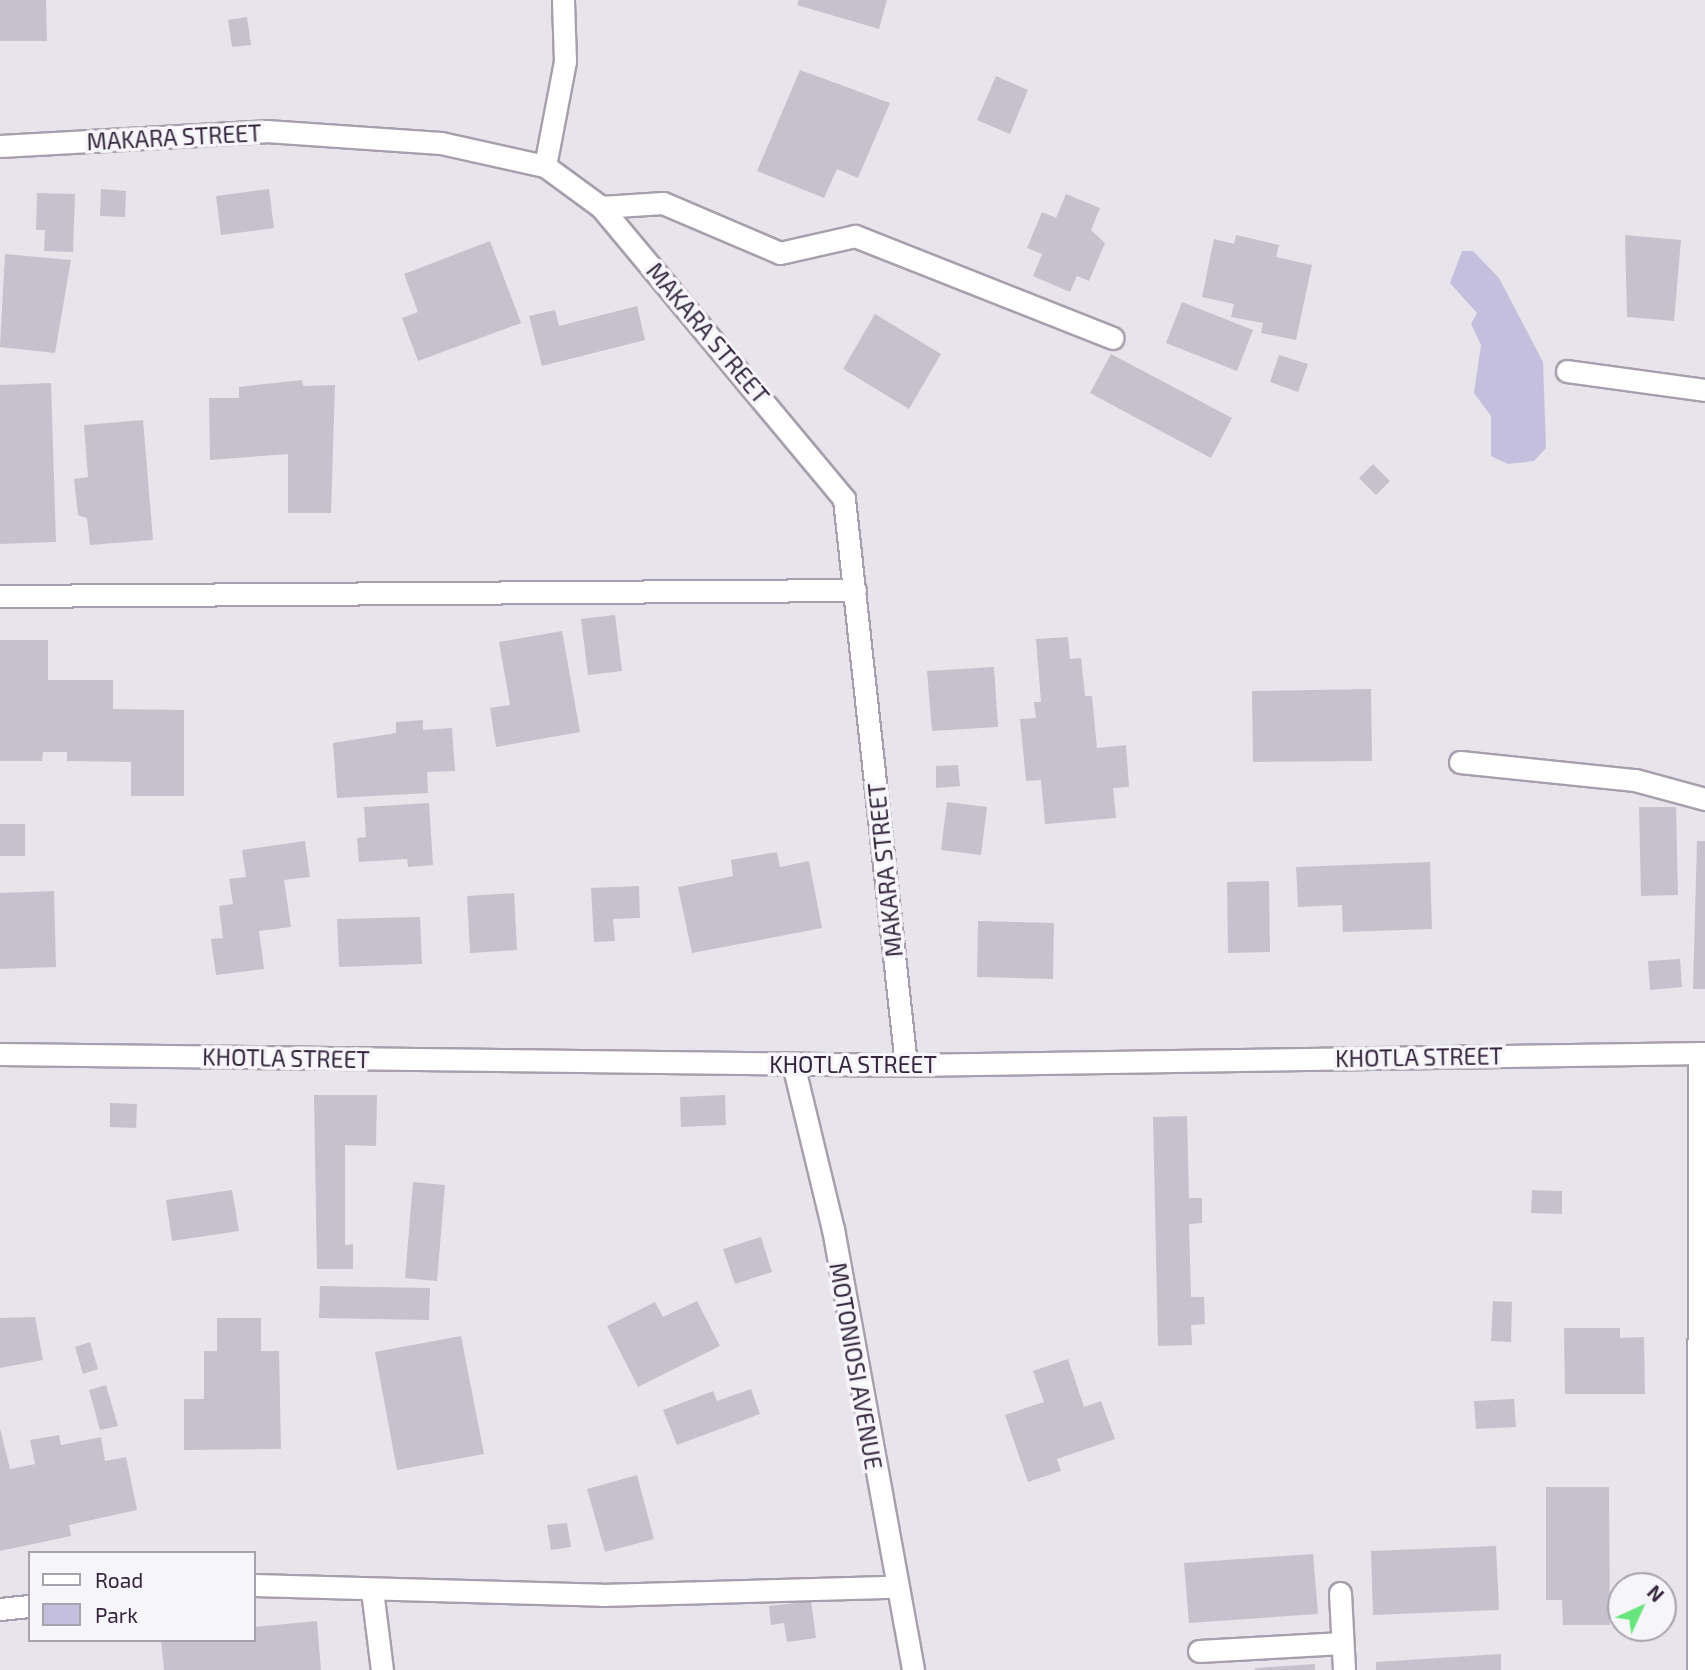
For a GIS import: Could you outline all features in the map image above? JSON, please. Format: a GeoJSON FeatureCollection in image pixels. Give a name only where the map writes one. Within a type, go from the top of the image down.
{"type":"FeatureCollection","features":[{"type":"Feature","properties":{"kind":"street"},"geometry":{"type":"LineString","coordinates":[[545,166],[565,61],[563,0]]}},
{"type":"Feature","properties":{"kind":"street","name":"MAKARA STREET"},"geometry":{"type":"LineString","coordinates":[[0,146],[266,131],[441,143],[545,166],[601,206],[844,499],[906,1065]]}},
{"type":"Feature","properties":{"kind":"street"},"geometry":{"type":"LineString","coordinates":[[601,206],[663,204],[780,253],[855,236],[1112,338]]}},
{"type":"Feature","properties":{"kind":"street"},"geometry":{"type":"LineString","coordinates":[[1567,371],[1705,390]]}},
{"type":"Feature","properties":{"kind":"street"},"geometry":{"type":"LineString","coordinates":[[0,596],[855,590]]}},
{"type":"Feature","properties":{"kind":"street"},"geometry":{"type":"LineString","coordinates":[[1460,762],[1635,780],[1705,799]]}},
{"type":"Feature","properties":{"kind":"street"},"geometry":{"type":"LineString","coordinates":[[1698,1670],[1702,1053]]}},
{"type":"Feature","properties":{"kind":"street","name":"KHOTLA STREET"},"geometry":{"type":"LineString","coordinates":[[0,1054],[906,1065],[1702,1053]]}},
{"type":"Feature","properties":{"kind":"street","name":"MOTONIOSI AVENUE"},"geometry":{"type":"LineString","coordinates":[[793,1064],[833,1229],[894,1587],[914,1670]]}},
{"type":"Feature","properties":{"kind":"street"},"geometry":{"type":"LineString","coordinates":[[256,1585],[603,1595],[894,1587]]}},
{"type":"Feature","properties":{"kind":"street"},"geometry":{"type":"LineString","coordinates":[[372,1590],[382,1670]]}},
{"type":"Feature","properties":{"kind":"street"},"geometry":{"type":"LineString","coordinates":[[1340,1593],[1344,1670]]}},
{"type":"Feature","properties":{"kind":"street"},"geometry":{"type":"LineString","coordinates":[[0,1609],[28,1606]]}},
{"type":"Feature","properties":{"kind":"street"},"geometry":{"type":"LineString","coordinates":[[1199,1651],[1342,1643]]}},
{"type":"Feature","properties":{"kind":"green space"},"geometry":{"type":"Polygon","coordinates":[[[1462,251],[1473,251],[1499,278],[1543,362],[1546,448],[1534,461],[1508,464],[1491,456],[1491,416],[1474,393],[1481,345],[1471,324],[1477,313],[1450,283],[1462,251]]]}},
{"type":"Feature","properties":{"kind":"building"},"geometry":{"type":"Polygon","coordinates":[[[0,0],[46,0],[47,41],[0,41],[0,0]]]}},
{"type":"Feature","properties":{"kind":"building"},"geometry":{"type":"Polygon","coordinates":[[[799,0],[887,0],[879,29],[797,5],[799,0]]]}},
{"type":"Feature","properties":{"kind":"building"},"geometry":{"type":"Polygon","coordinates":[[[247,17],[251,45],[232,47],[228,20],[247,17]]]}},
{"type":"Feature","properties":{"kind":"building"},"geometry":{"type":"Polygon","coordinates":[[[800,70],[890,103],[858,178],[837,169],[824,198],[757,171],[800,70]]]}},
{"type":"Feature","properties":{"kind":"building"},"geometry":{"type":"Polygon","coordinates":[[[996,76],[1028,90],[1010,134],[977,120],[996,76]]]}},
{"type":"Feature","properties":{"kind":"building"},"geometry":{"type":"Polygon","coordinates":[[[101,189],[126,191],[125,217],[100,216],[101,189]]]}},
{"type":"Feature","properties":{"kind":"building"},"geometry":{"type":"Polygon","coordinates":[[[269,189],[274,228],[221,235],[216,196],[269,189]]]}},
{"type":"Feature","properties":{"kind":"building"},"geometry":{"type":"Polygon","coordinates":[[[37,193],[75,194],[73,252],[44,251],[45,230],[36,230],[37,193]]]}},
{"type":"Feature","properties":{"kind":"building"},"geometry":{"type":"Polygon","coordinates":[[[1066,194],[1100,208],[1091,230],[1105,243],[1089,281],[1077,276],[1070,292],[1033,276],[1042,254],[1027,248],[1042,212],[1056,218],[1066,194]]]}},
{"type":"Feature","properties":{"kind":"building"},"geometry":{"type":"Polygon","coordinates":[[[1236,235],[1279,245],[1276,257],[1312,265],[1296,340],[1261,333],[1263,323],[1231,317],[1234,304],[1202,297],[1214,239],[1234,244],[1236,235]]]}},
{"type":"Feature","properties":{"kind":"building"},"geometry":{"type":"Polygon","coordinates":[[[1625,235],[1681,240],[1674,321],[1627,317],[1625,235]]]}},
{"type":"Feature","properties":{"kind":"building"},"geometry":{"type":"Polygon","coordinates":[[[490,241],[521,323],[418,361],[402,318],[418,312],[404,274],[490,241]]]}},
{"type":"Feature","properties":{"kind":"building"},"geometry":{"type":"Polygon","coordinates":[[[5,254],[71,260],[55,353],[0,347],[5,254]]]}},
{"type":"Feature","properties":{"kind":"building"},"geometry":{"type":"Polygon","coordinates":[[[1182,302],[1253,330],[1237,371],[1166,343],[1182,302]]]}},
{"type":"Feature","properties":{"kind":"building"},"geometry":{"type":"Polygon","coordinates":[[[637,306],[645,340],[542,366],[529,316],[555,310],[559,326],[637,306]]]}},
{"type":"Feature","properties":{"kind":"building"},"geometry":{"type":"Polygon","coordinates":[[[875,314],[941,354],[909,409],[843,369],[875,314]]]}},
{"type":"Feature","properties":{"kind":"building"},"geometry":{"type":"Polygon","coordinates":[[[1111,354],[1232,418],[1211,458],[1090,393],[1111,354]]]}},
{"type":"Feature","properties":{"kind":"building"},"geometry":{"type":"Polygon","coordinates":[[[1279,355],[1308,364],[1298,392],[1270,382],[1279,355]]]}},
{"type":"Feature","properties":{"kind":"building"},"geometry":{"type":"Polygon","coordinates":[[[302,380],[303,386],[335,385],[331,513],[288,513],[288,454],[210,460],[209,398],[239,398],[239,387],[302,380]]]}},
{"type":"Feature","properties":{"kind":"building"},"geometry":{"type":"Polygon","coordinates":[[[51,383],[56,542],[0,544],[0,385],[51,383]]]}},
{"type":"Feature","properties":{"kind":"building"},"geometry":{"type":"Polygon","coordinates":[[[143,420],[153,540],[90,545],[87,518],[78,515],[74,479],[88,477],[84,425],[143,420]]]}},
{"type":"Feature","properties":{"kind":"building"},"geometry":{"type":"Polygon","coordinates":[[[1373,464],[1390,481],[1376,495],[1359,478],[1373,464]]]}},
{"type":"Feature","properties":{"kind":"building"},"geometry":{"type":"Polygon","coordinates":[[[615,615],[622,671],[588,675],[581,619],[615,615]]]}},
{"type":"Feature","properties":{"kind":"building"},"geometry":{"type":"Polygon","coordinates":[[[562,631],[580,732],[496,747],[490,708],[510,705],[499,642],[562,631]]]}},
{"type":"Feature","properties":{"kind":"building"},"geometry":{"type":"Polygon","coordinates":[[[1068,637],[1070,659],[1081,658],[1085,696],[1092,696],[1097,748],[1126,745],[1129,787],[1113,788],[1116,818],[1045,824],[1041,780],[1026,781],[1020,719],[1036,718],[1034,702],[1041,702],[1036,639],[1068,637]]]}},
{"type":"Feature","properties":{"kind":"building"},"geometry":{"type":"Polygon","coordinates":[[[0,640],[48,640],[48,680],[113,680],[113,709],[184,710],[184,796],[131,796],[131,762],[67,761],[67,752],[43,752],[42,761],[0,761],[0,640]]]}},
{"type":"Feature","properties":{"kind":"building"},"geometry":{"type":"Polygon","coordinates":[[[994,667],[998,727],[932,731],[927,671],[994,667]]]}},
{"type":"Feature","properties":{"kind":"building"},"geometry":{"type":"Polygon","coordinates":[[[1371,689],[1372,761],[1253,762],[1252,691],[1371,689]]]}},
{"type":"Feature","properties":{"kind":"building"},"geometry":{"type":"Polygon","coordinates":[[[423,720],[423,730],[452,728],[455,771],[427,772],[428,793],[337,798],[333,743],[396,733],[396,722],[423,720]]]}},
{"type":"Feature","properties":{"kind":"building"},"geometry":{"type":"Polygon","coordinates":[[[958,765],[960,786],[936,788],[936,766],[958,765]]]}},
{"type":"Feature","properties":{"kind":"building"},"geometry":{"type":"Polygon","coordinates":[[[947,802],[987,807],[981,855],[941,850],[947,802]]]}},
{"type":"Feature","properties":{"kind":"building"},"geometry":{"type":"Polygon","coordinates":[[[429,803],[433,865],[408,867],[407,859],[359,862],[357,838],[366,837],[364,807],[429,803]]]}},
{"type":"Feature","properties":{"kind":"building"},"geometry":{"type":"Polygon","coordinates":[[[1639,807],[1676,807],[1678,895],[1641,896],[1639,807]]]}},
{"type":"Feature","properties":{"kind":"building"},"geometry":{"type":"Polygon","coordinates":[[[0,824],[25,824],[25,856],[0,856],[0,824]]]}},
{"type":"Feature","properties":{"kind":"building"},"geometry":{"type":"Polygon","coordinates":[[[305,841],[310,877],[284,880],[291,927],[259,931],[264,969],[216,975],[211,939],[223,938],[219,906],[233,904],[229,879],[246,877],[242,850],[305,841]]]}},
{"type":"Feature","properties":{"kind":"building"},"geometry":{"type":"Polygon","coordinates":[[[1697,841],[1705,841],[1705,989],[1693,989],[1697,841]]]}},
{"type":"Feature","properties":{"kind":"building"},"geometry":{"type":"Polygon","coordinates":[[[777,852],[780,867],[809,861],[822,928],[692,953],[678,887],[733,876],[731,860],[777,852]]]}},
{"type":"Feature","properties":{"kind":"building"},"geometry":{"type":"Polygon","coordinates":[[[1430,862],[1432,929],[1343,932],[1342,905],[1298,907],[1296,867],[1430,862]]]}},
{"type":"Feature","properties":{"kind":"building"},"geometry":{"type":"Polygon","coordinates":[[[1269,881],[1270,952],[1228,953],[1227,882],[1269,881]]]}},
{"type":"Feature","properties":{"kind":"building"},"geometry":{"type":"Polygon","coordinates":[[[639,886],[640,918],[613,919],[615,941],[594,942],[591,888],[639,886]]]}},
{"type":"Feature","properties":{"kind":"building"},"geometry":{"type":"Polygon","coordinates":[[[54,891],[56,967],[0,969],[0,893],[54,891]]]}},
{"type":"Feature","properties":{"kind":"building"},"geometry":{"type":"Polygon","coordinates":[[[514,893],[517,950],[470,953],[467,896],[514,893]]]}},
{"type":"Feature","properties":{"kind":"building"},"geometry":{"type":"Polygon","coordinates":[[[420,917],[422,964],[339,967],[337,919],[420,917]]]}},
{"type":"Feature","properties":{"kind":"building"},"geometry":{"type":"Polygon","coordinates":[[[978,921],[1054,923],[1053,979],[977,977],[978,921]]]}},
{"type":"Feature","properties":{"kind":"building"},"geometry":{"type":"Polygon","coordinates":[[[1680,959],[1682,987],[1650,990],[1648,961],[1680,959]]]}},
{"type":"Feature","properties":{"kind":"building"},"geometry":{"type":"Polygon","coordinates":[[[314,1095],[377,1095],[376,1146],[345,1145],[345,1245],[353,1244],[353,1269],[317,1269],[314,1095]]]}},
{"type":"Feature","properties":{"kind":"building"},"geometry":{"type":"Polygon","coordinates":[[[725,1095],[726,1125],[681,1127],[680,1097],[725,1095]]]}},
{"type":"Feature","properties":{"kind":"building"},"geometry":{"type":"Polygon","coordinates":[[[110,1103],[137,1104],[136,1128],[110,1127],[110,1103]]]}},
{"type":"Feature","properties":{"kind":"building"},"geometry":{"type":"Polygon","coordinates":[[[1187,1116],[1189,1198],[1202,1198],[1202,1223],[1189,1224],[1191,1297],[1204,1297],[1205,1324],[1191,1325],[1192,1345],[1158,1346],[1153,1117],[1187,1116]]]}},
{"type":"Feature","properties":{"kind":"building"},"geometry":{"type":"Polygon","coordinates":[[[413,1182],[445,1185],[437,1281],[405,1278],[413,1182]]]}},
{"type":"Feature","properties":{"kind":"building"},"geometry":{"type":"Polygon","coordinates":[[[232,1190],[239,1231],[172,1241],[166,1200],[232,1190]]]}},
{"type":"Feature","properties":{"kind":"building"},"geometry":{"type":"Polygon","coordinates":[[[1532,1190],[1562,1191],[1562,1214],[1531,1213],[1532,1190]]]}},
{"type":"Feature","properties":{"kind":"building"},"geometry":{"type":"Polygon","coordinates":[[[761,1237],[772,1272],[735,1284],[723,1249],[761,1237]]]}},
{"type":"Feature","properties":{"kind":"building"},"geometry":{"type":"Polygon","coordinates":[[[320,1286],[430,1288],[429,1320],[319,1318],[320,1286]]]}},
{"type":"Feature","properties":{"kind":"building"},"geometry":{"type":"Polygon","coordinates":[[[697,1301],[720,1346],[638,1387],[607,1326],[655,1302],[663,1317],[697,1301]]]}},
{"type":"Feature","properties":{"kind":"building"},"geometry":{"type":"Polygon","coordinates":[[[1493,1301],[1512,1302],[1511,1342],[1491,1341],[1493,1301]]]}},
{"type":"Feature","properties":{"kind":"building"},"geometry":{"type":"Polygon","coordinates":[[[35,1317],[43,1360],[0,1368],[0,1318],[35,1317]]]}},
{"type":"Feature","properties":{"kind":"building"},"geometry":{"type":"Polygon","coordinates":[[[217,1318],[261,1318],[261,1351],[279,1351],[281,1449],[184,1450],[184,1399],[204,1399],[204,1351],[217,1351],[217,1318]]]}},
{"type":"Feature","properties":{"kind":"building"},"geometry":{"type":"Polygon","coordinates":[[[1564,1328],[1620,1328],[1620,1338],[1644,1337],[1645,1394],[1565,1394],[1564,1328]]]}},
{"type":"Feature","properties":{"kind":"building"},"geometry":{"type":"Polygon","coordinates":[[[461,1336],[484,1454],[397,1470],[375,1352],[461,1336]]]}},
{"type":"Feature","properties":{"kind":"building"},"geometry":{"type":"Polygon","coordinates":[[[90,1342],[98,1369],[83,1374],[75,1347],[90,1342]]]}},
{"type":"Feature","properties":{"kind":"building"},"geometry":{"type":"Polygon","coordinates":[[[1068,1359],[1084,1407],[1101,1401],[1115,1439],[1057,1459],[1061,1471],[1028,1482],[1005,1415],[1044,1402],[1033,1371],[1068,1359]]]}},
{"type":"Feature","properties":{"kind":"building"},"geometry":{"type":"Polygon","coordinates":[[[106,1385],[118,1426],[100,1430],[89,1390],[106,1385]]]}},
{"type":"Feature","properties":{"kind":"building"},"geometry":{"type":"Polygon","coordinates":[[[751,1389],[760,1414],[677,1445],[663,1410],[713,1391],[717,1401],[751,1389]]]}},
{"type":"Feature","properties":{"kind":"building"},"geometry":{"type":"Polygon","coordinates":[[[1514,1399],[1516,1427],[1476,1429],[1474,1401],[1514,1399]]]}},
{"type":"Feature","properties":{"kind":"building"},"geometry":{"type":"Polygon","coordinates":[[[0,1428],[10,1469],[35,1464],[30,1440],[59,1435],[61,1445],[101,1437],[105,1461],[126,1457],[137,1510],[69,1525],[71,1536],[0,1551],[0,1428]]]}},
{"type":"Feature","properties":{"kind":"building"},"geometry":{"type":"Polygon","coordinates":[[[637,1475],[654,1539],[605,1552],[587,1489],[637,1475]]]}},
{"type":"Feature","properties":{"kind":"building"},"geometry":{"type":"Polygon","coordinates":[[[1546,1487],[1609,1487],[1607,1625],[1563,1625],[1562,1600],[1546,1600],[1546,1487]]]}},
{"type":"Feature","properties":{"kind":"building"},"geometry":{"type":"Polygon","coordinates":[[[567,1523],[571,1547],[551,1550],[547,1525],[567,1523]]]}},
{"type":"Feature","properties":{"kind":"building"},"geometry":{"type":"Polygon","coordinates":[[[1496,1546],[1499,1610],[1373,1615],[1371,1551],[1496,1546]]]}},
{"type":"Feature","properties":{"kind":"building"},"geometry":{"type":"Polygon","coordinates":[[[1313,1554],[1318,1614],[1189,1623],[1184,1563],[1313,1554]]]}},
{"type":"Feature","properties":{"kind":"building"},"geometry":{"type":"Polygon","coordinates":[[[811,1601],[816,1638],[787,1642],[784,1623],[771,1625],[769,1606],[811,1601]]]}},
{"type":"Feature","properties":{"kind":"building"},"geometry":{"type":"Polygon","coordinates":[[[317,1621],[321,1670],[164,1670],[161,1642],[256,1642],[256,1627],[317,1621]]]}},
{"type":"Feature","properties":{"kind":"building"},"geometry":{"type":"Polygon","coordinates":[[[1501,1654],[1501,1670],[1376,1670],[1376,1662],[1501,1654]]]}},
{"type":"Feature","properties":{"kind":"building"},"geometry":{"type":"Polygon","coordinates":[[[1315,1664],[1315,1670],[1255,1670],[1255,1668],[1315,1664]]]}}]}
